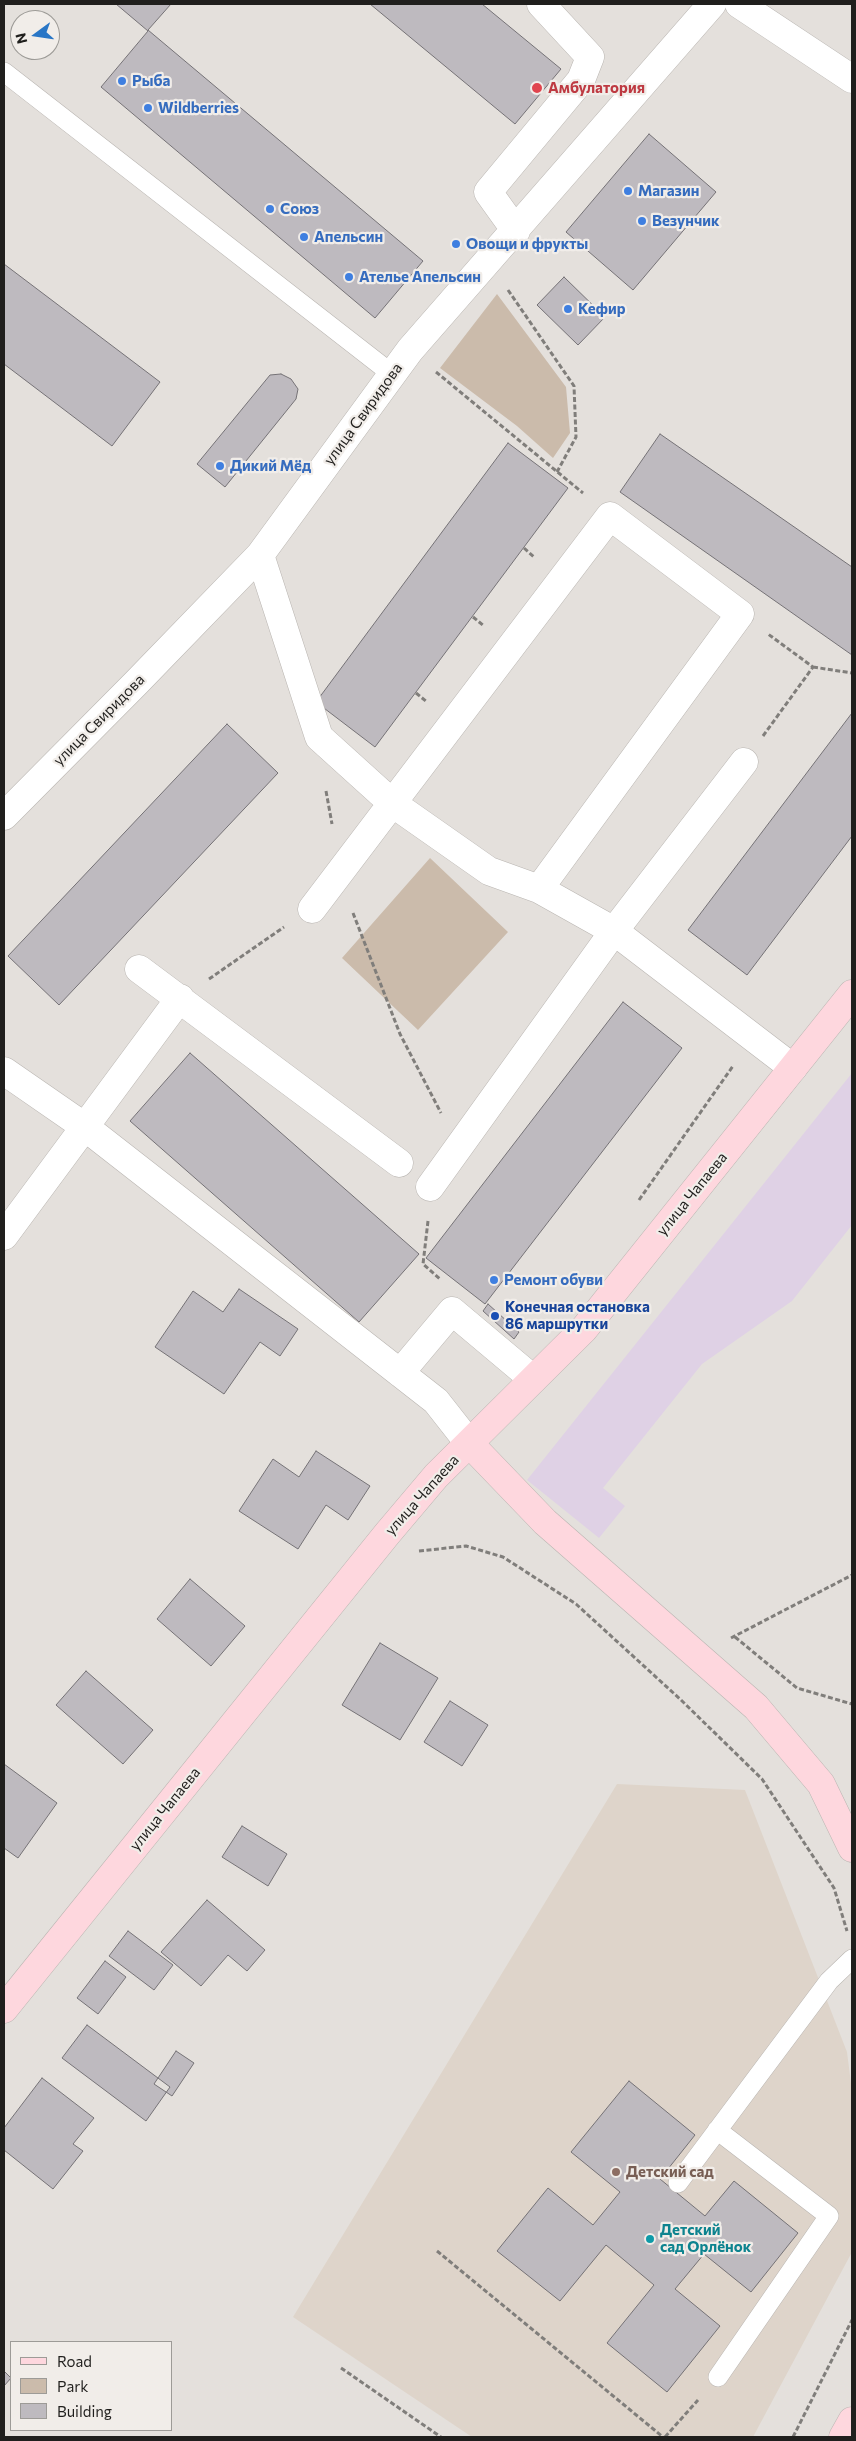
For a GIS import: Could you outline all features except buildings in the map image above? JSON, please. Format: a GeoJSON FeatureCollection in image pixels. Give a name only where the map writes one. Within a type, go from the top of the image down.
{"type":"FeatureCollection","features":[{"type":"Feature","properties":{"kind":"main road","name":"улица Чапаева"},"geometry":{"type":"LineString","coordinates":[[4,2009],[387,1534],[436,1476],[584,1328],[852,994]]}},
{"type":"Feature","properties":{"kind":"main road"},"geometry":{"type":"LineString","coordinates":[[500,1412],[489,1436],[490,1455],[505,1482]]}},
{"type":"Feature","properties":{"kind":"main road"},"geometry":{"type":"LineString","coordinates":[[469,1443],[505,1482],[578,1552],[756,1707],[821,1784],[852,1848]]}},
{"type":"Feature","properties":{"kind":"main road"},"geometry":{"type":"LineString","coordinates":[[436,1476],[457,1467],[471,1467],[484,1469],[505,1482]]}},
{"type":"Feature","properties":{"kind":"main road"},"geometry":{"type":"LineString","coordinates":[[844,2437],[852,2421]]}},
{"type":"Feature","properties":{"kind":"street"},"geometry":{"type":"LineString","coordinates":[[516,231],[488,192],[581,80],[590,57],[541,4]]}},
{"type":"Feature","properties":{"kind":"street","name":"улица Свиридова"},"geometry":{"type":"LineString","coordinates":[[4,816],[136,684],[260,555],[410,350],[516,231],[712,4]]}},
{"type":"Feature","properties":{"kind":"street"},"geometry":{"type":"LineString","coordinates":[[739,4],[852,79]]}},
{"type":"Feature","properties":{"kind":"street"},"geometry":{"type":"LineString","coordinates":[[312,909],[610,516],[740,614],[539,890]]}},
{"type":"Feature","properties":{"kind":"street"},"geometry":{"type":"LineString","coordinates":[[260,555],[319,737],[392,804],[489,871],[539,890],[614,931],[793,1068]]}},
{"type":"Feature","properties":{"kind":"street"},"geometry":{"type":"LineString","coordinates":[[430,1187],[614,931],[744,762]]}},
{"type":"Feature","properties":{"kind":"street"},"geometry":{"type":"LineString","coordinates":[[139,969],[399,1163]]}},
{"type":"Feature","properties":{"kind":"street"},"geometry":{"type":"LineString","coordinates":[[4,1236],[180,998]]}},
{"type":"Feature","properties":{"kind":"street"},"geometry":{"type":"LineString","coordinates":[[4,1071],[85,1127],[436,1401],[455,1414],[468,1417],[481,1418],[500,1412]]}},
{"type":"Feature","properties":{"kind":"street"},"geometry":{"type":"LineString","coordinates":[[400,1373],[452,1311],[533,1380]]}},
{"type":"Feature","properties":{"kind":"street"},"geometry":{"type":"LineString","coordinates":[[436,1401],[469,1443]]}},
{"type":"Feature","properties":{"kind":"street"},"geometry":{"type":"LineString","coordinates":[[436,1401],[447,1420],[448,1438],[446,1456],[436,1476]]}},
{"type":"Feature","properties":{"kind":"lane"},"geometry":{"type":"LineString","coordinates":[[4,72],[392,374]]}},
{"type":"Feature","properties":{"kind":"lane"},"geometry":{"type":"LineString","coordinates":[[678,2183],[830,1981],[852,1959]]}},
{"type":"Feature","properties":{"kind":"lane"},"geometry":{"type":"LineString","coordinates":[[717,2130],[829,2216],[718,2376]]}},
{"type":"Feature","properties":{"kind":"path"},"geometry":{"type":"LineString","coordinates":[[488,261],[574,386],[576,437],[558,472]]}},
{"type":"Feature","properties":{"kind":"path"},"geometry":{"type":"LineString","coordinates":[[410,350],[610,516]]}},
{"type":"Feature","properties":{"kind":"path"},"geometry":{"type":"LineString","coordinates":[[740,614],[814,667],[852,673]]}},
{"type":"Feature","properties":{"kind":"path"},"geometry":{"type":"LineString","coordinates":[[744,762],[814,667]]}},
{"type":"Feature","properties":{"kind":"path"},"geometry":{"type":"LineString","coordinates":[[319,737],[342,887],[400,1034],[442,1115]]}},
{"type":"Feature","properties":{"kind":"path"},"geometry":{"type":"LineString","coordinates":[[180,998],[312,909]]}},
{"type":"Feature","properties":{"kind":"path"},"geometry":{"type":"LineString","coordinates":[[635,1206],[753,1037]]}},
{"type":"Feature","properties":{"kind":"path"},"geometry":{"type":"LineString","coordinates":[[430,1187],[423,1264],[462,1298],[452,1311]]}},
{"type":"Feature","properties":{"kind":"path"},"geometry":{"type":"LineString","coordinates":[[387,1534],[405,1552],[466,1546],[503,1557],[576,1604],[680,1699],[762,1779],[834,1888],[849,1936]]}},
{"type":"Feature","properties":{"kind":"path"},"geometry":{"type":"LineString","coordinates":[[852,1575],[735,1638],[798,1688],[852,1704]]}},
{"type":"Feature","properties":{"kind":"path"},"geometry":{"type":"LineString","coordinates":[[437,2250],[664,2437],[718,2376]]}},
{"type":"Feature","properties":{"kind":"path"},"geometry":{"type":"LineString","coordinates":[[793,2437],[852,2320]]}},
{"type":"Feature","properties":{"kind":"path"},"geometry":{"type":"LineString","coordinates":[[341,2368],[440,2437]]}},
{"type":"Feature","properties":{"kind":"shaded area"},"geometry":{"type":"Polygon","coordinates":[[[852,1073],[852,1225],[792,1301],[702,1364],[603,1488],[625,1506],[599,1538],[527,1480],[852,1073]]]}},
{"type":"Feature","properties":{"kind":"shaded area","name":"Детский сад"},"geometry":{"type":"Polygon","coordinates":[[[617,1784],[745,1790],[847,2052],[852,2091],[852,2252],[753,2437],[472,2437],[293,2317],[617,1784]]]}},
{"type":"Feature","properties":{"kind":"green space"},"geometry":{"type":"Polygon","coordinates":[[[497,294],[566,387],[570,433],[553,458],[517,426],[440,368],[497,294]]]}},
{"type":"Feature","properties":{"kind":"green space"},"geometry":{"type":"Polygon","coordinates":[[[430,858],[508,932],[418,1030],[342,958],[430,858]]]}},
{"type":"Feature","properties":{"kind":"place","name":"Рыба"},"geometry":{"type":"Point","coordinates":[122,81]}},
{"type":"Feature","properties":{"kind":"place","name":"Амбулатория"},"geometry":{"type":"Point","coordinates":[537,88]}},
{"type":"Feature","properties":{"kind":"place","name":"Wildberries"},"geometry":{"type":"Point","coordinates":[148,108]}},
{"type":"Feature","properties":{"kind":"place","name":"Магазин"},"geometry":{"type":"Point","coordinates":[628,191]}},
{"type":"Feature","properties":{"kind":"place","name":"Cоюз"},"geometry":{"type":"Point","coordinates":[270,209]}},
{"type":"Feature","properties":{"kind":"place","name":"Везунчик"},"geometry":{"type":"Point","coordinates":[642,221]}},
{"type":"Feature","properties":{"kind":"place","name":"Апельсин"},"geometry":{"type":"Point","coordinates":[304,237]}},
{"type":"Feature","properties":{"kind":"place","name":"Овощи и фрукты"},"geometry":{"type":"Point","coordinates":[456,244]}},
{"type":"Feature","properties":{"kind":"place","name":"Ателье Апельсин"},"geometry":{"type":"Point","coordinates":[349,277]}},
{"type":"Feature","properties":{"kind":"place","name":"Кефир"},"geometry":{"type":"Point","coordinates":[568,309]}},
{"type":"Feature","properties":{"kind":"place","name":"Дикий Мёд"},"geometry":{"type":"Point","coordinates":[220,466]}},
{"type":"Feature","properties":{"kind":"place","name":"Ремонт обуви"},"geometry":{"type":"Point","coordinates":[494,1280]}},
{"type":"Feature","properties":{"kind":"place","name":"Конечная остановка 86 маршрутки"},"geometry":{"type":"Point","coordinates":[495,1316]}},
{"type":"Feature","properties":{"kind":"place","name":"Детский сад"},"geometry":{"type":"Point","coordinates":[616,2172]}},
{"type":"Feature","properties":{"kind":"place","name":"Детский сад Орлёнок"},"geometry":{"type":"Point","coordinates":[650,2239]}}]}
